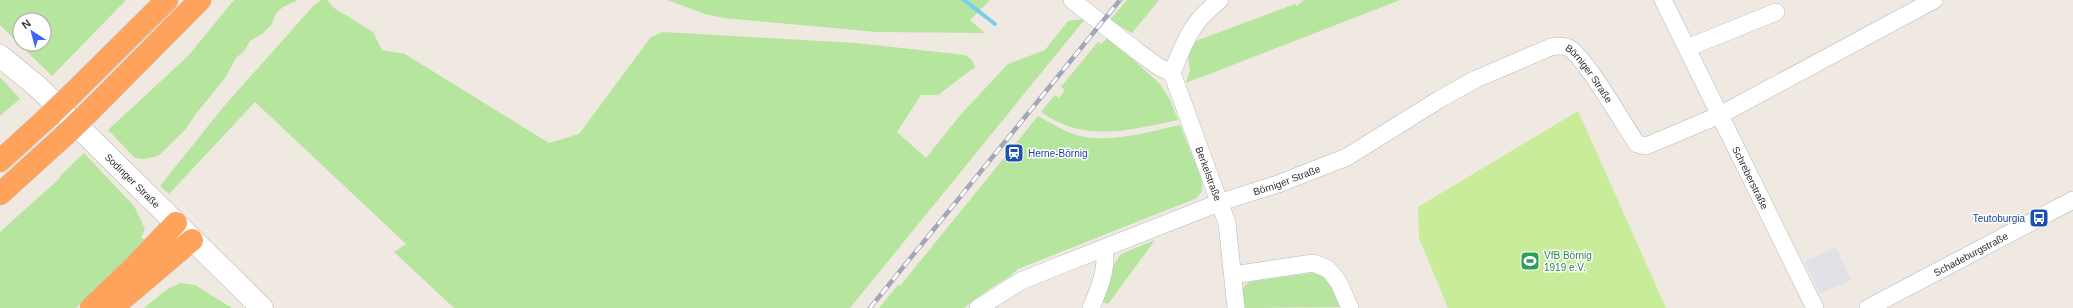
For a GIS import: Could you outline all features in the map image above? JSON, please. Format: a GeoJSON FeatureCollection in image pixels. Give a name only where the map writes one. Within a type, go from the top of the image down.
{"type":"FeatureCollection","features":[{"type":"Feature","properties":{"kind":"highway"},"geometry":{"type":"LineString","coordinates":[[77,90],[97,54],[146,0]]}},
{"type":"Feature","properties":{"kind":"highway"},"geometry":{"type":"LineString","coordinates":[[0,161],[77,90],[167,0]]}},
{"type":"Feature","properties":{"kind":"highway"},"geometry":{"type":"LineString","coordinates":[[0,194],[90,111],[200,0]]}},
{"type":"Feature","properties":{"kind":"highway"},"geometry":{"type":"LineString","coordinates":[[91,308],[176,223]]}},
{"type":"Feature","properties":{"kind":"highway"},"geometry":{"type":"LineString","coordinates":[[112,308],[192,240]]}},
{"type":"Feature","properties":{"kind":"main road","name":"Sodinger Straße"},"geometry":{"type":"LineString","coordinates":[[0,56],[38,87],[262,308]]}},
{"type":"Feature","properties":{"kind":"street"},"geometry":{"type":"LineString","coordinates":[[1072,0],[1137,51],[1159,67],[1172,73],[1188,35],[1197,20],[1220,0]]}},
{"type":"Feature","properties":{"kind":"street","name":"Schreberstraße"},"geometry":{"type":"LineString","coordinates":[[1663,0],[1814,308]]}},
{"type":"Feature","properties":{"kind":"street","name":"Börniger Straße"},"geometry":{"type":"LineString","coordinates":[[1221,202],[1278,184],[1347,157],[1470,82],[1551,46],[1569,48],[1583,62],[1637,144],[1646,146],[1720,115],[1934,0]]}},
{"type":"Feature","properties":{"kind":"street"},"geometry":{"type":"LineString","coordinates":[[1687,48],[1776,12]]}},
{"type":"Feature","properties":{"kind":"street","name":"Berkelstraße"},"geometry":{"type":"LineString","coordinates":[[978,308],[1021,282],[1221,202],[1172,73]]}},
{"type":"Feature","properties":{"kind":"street","name":"Schadeburgstraße"},"geometry":{"type":"LineString","coordinates":[[1868,308],[2073,200]]}},
{"type":"Feature","properties":{"kind":"street"},"geometry":{"type":"LineString","coordinates":[[1221,202],[1227,223],[1236,308]]}},
{"type":"Feature","properties":{"kind":"street"},"geometry":{"type":"LineString","coordinates":[[1091,308],[1104,273],[1106,261],[1104,248]]}},
{"type":"Feature","properties":{"kind":"street"},"geometry":{"type":"LineString","coordinates":[[1233,276],[1313,263],[1328,269],[1334,276],[1339,283],[1350,308]]}},
{"type":"Feature","properties":{"kind":"shaded area"},"geometry":{"type":"Polygon","coordinates":[[[1836,247],[1851,280],[1820,294],[1805,262],[1836,247]]]}},
{"type":"Feature","properties":{"kind":"green space"},"geometry":{"type":"Polygon","coordinates":[[[0,0],[126,0],[52,76],[28,52],[52,52],[52,12],[12,12],[12,37],[0,25],[0,0]]]}},
{"type":"Feature","properties":{"kind":"green space"},"geometry":{"type":"Polygon","coordinates":[[[234,0],[298,0],[283,7],[276,13],[272,24],[262,34],[250,41],[245,50],[236,58],[225,78],[195,115],[185,130],[158,156],[144,159],[135,158],[108,130],[189,55],[234,0]]]}},
{"type":"Feature","properties":{"kind":"green space"},"geometry":{"type":"Polygon","coordinates":[[[321,0],[327,0],[334,8],[373,32],[382,50],[405,54],[549,143],[579,134],[651,37],[663,32],[856,43],[965,55],[972,60],[975,67],[938,95],[921,95],[897,132],[926,158],[962,113],[1008,64],[1045,50],[1068,21],[1085,19],[850,308],[454,308],[394,252],[406,244],[255,102],[169,194],[160,186],[225,105],[314,5],[321,0]]]}},
{"type":"Feature","properties":{"kind":"green space"},"geometry":{"type":"Polygon","coordinates":[[[667,0],[990,0],[970,20],[985,33],[877,32],[723,18],[705,14],[667,0]]]}},
{"type":"Feature","properties":{"kind":"green space"},"geometry":{"type":"Polygon","coordinates":[[[1127,0],[1159,0],[1132,33],[1110,20],[1127,0]]]}},
{"type":"Feature","properties":{"kind":"green space"},"geometry":{"type":"Polygon","coordinates":[[[1304,0],[1400,0],[1186,83],[1190,70],[1187,49],[1188,44],[1295,4],[1297,6],[1304,0]]]}},
{"type":"Feature","properties":{"kind":"green space"},"geometry":{"type":"Polygon","coordinates":[[[1108,37],[1160,84],[1170,100],[1178,120],[1125,130],[1091,131],[1074,128],[1057,122],[1041,112],[1055,95],[1059,98],[1065,90],[1061,87],[1098,42],[1101,44],[1108,37]]]}},
{"type":"Feature","properties":{"kind":"green space"},"geometry":{"type":"Polygon","coordinates":[[[0,77],[20,99],[0,116],[0,77]]]}},
{"type":"Feature","properties":{"kind":"green space","name":"VfB Börnig 1919 e.V."},"geometry":{"type":"Polygon","coordinates":[[[1578,111],[1666,308],[1448,308],[1419,238],[1418,207],[1578,111]]]}},
{"type":"Feature","properties":{"kind":"green space"},"geometry":{"type":"Polygon","coordinates":[[[1038,116],[1069,132],[1092,138],[1130,136],[1180,125],[1202,180],[1202,191],[1197,198],[1018,269],[1009,277],[964,308],[879,308],[898,285],[900,286],[1038,116]]]}},
{"type":"Feature","properties":{"kind":"green space"},"geometry":{"type":"Polygon","coordinates":[[[84,153],[134,206],[145,229],[141,238],[146,240],[130,258],[76,308],[0,308],[0,232],[59,179],[61,175],[84,153]]]}},
{"type":"Feature","properties":{"kind":"green space"},"geometry":{"type":"Polygon","coordinates":[[[1155,240],[1108,304],[1102,302],[1115,263],[1121,254],[1155,240]]]}},
{"type":"Feature","properties":{"kind":"green space"},"geometry":{"type":"Polygon","coordinates":[[[1312,273],[1318,274],[1327,281],[1340,307],[1241,308],[1241,290],[1249,282],[1312,273]]]}},
{"type":"Feature","properties":{"kind":"green space"},"geometry":{"type":"Polygon","coordinates":[[[181,283],[195,285],[232,308],[144,308],[169,288],[181,283]]]}},
{"type":"Feature","properties":{"kind":"waterway"},"geometry":{"type":"LineString","coordinates":[[964,0],[995,24]]}},
{"type":"Feature","properties":{"kind":"railway"},"geometry":{"type":"LineString","coordinates":[[870,308],[1120,0]]}},
{"type":"Feature","properties":{"kind":"place","name":"Herne-Börnig"},"geometry":{"type":"Point","coordinates":[1014,153]}},
{"type":"Feature","properties":{"kind":"place","name":"Teutoburgia"},"geometry":{"type":"Point","coordinates":[2039,218]}},
{"type":"Feature","properties":{"kind":"place","name":"VfB Börnig 1919 e.V."},"geometry":{"type":"Point","coordinates":[1530,261]}}]}
